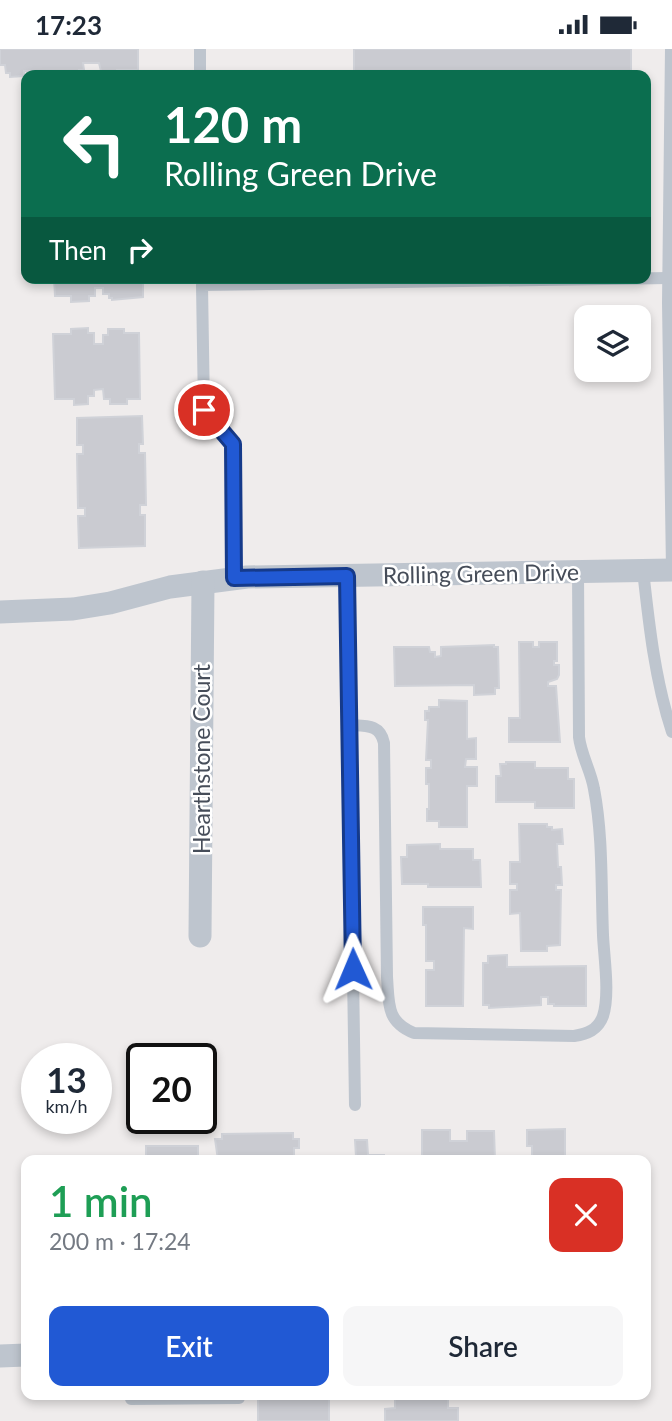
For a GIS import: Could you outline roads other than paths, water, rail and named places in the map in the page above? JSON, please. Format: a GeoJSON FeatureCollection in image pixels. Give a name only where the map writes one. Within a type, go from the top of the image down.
{"type":"FeatureCollection","features":[{"type":"Feature","properties":{"kind":"street","name":"Rolling Green Drive"},"geometry":{"type":"LineString","coordinates":[[0,612],[73,609],[110,603],[170,587],[234,578],[672,570]]}},
{"type":"Feature","properties":{"kind":"street","name":"Hearthstone Court"},"geometry":{"type":"LineString","coordinates":[[200,936],[203,582]]}},
{"type":"Feature","properties":{"kind":"street"},"geometry":{"type":"LineString","coordinates":[[0,1356],[21,1355]]}},
{"type":"Feature","properties":{"kind":"lane"},"geometry":{"type":"LineString","coordinates":[[200,49],[200,70]]}},
{"type":"Feature","properties":{"kind":"lane"},"geometry":{"type":"LineString","coordinates":[[671,49],[668,278],[672,570]]}},
{"type":"Feature","properties":{"kind":"lane"},"geometry":{"type":"LineString","coordinates":[[651,278],[668,278]]}},
{"type":"Feature","properties":{"kind":"lane"},"geometry":{"type":"LineString","coordinates":[[202,284],[204,410],[233,444],[234,578]]}},
{"type":"Feature","properties":{"kind":"lane"},"geometry":{"type":"LineString","coordinates":[[643,570],[656,665],[672,732]]}},
{"type":"Feature","properties":{"kind":"lane"},"geometry":{"type":"LineString","coordinates":[[349,725],[377,729],[382,733],[384,743],[387,977],[389,1004],[394,1019],[401,1028],[414,1033],[574,1036],[587,1034],[595,1029],[603,1014],[605,1002],[604,951],[598,820],[591,774],[580,747],[579,737],[578,572]]}},
{"type":"Feature","properties":{"kind":"lane"},"geometry":{"type":"LineString","coordinates":[[347,576],[355,1105]]}}]}
